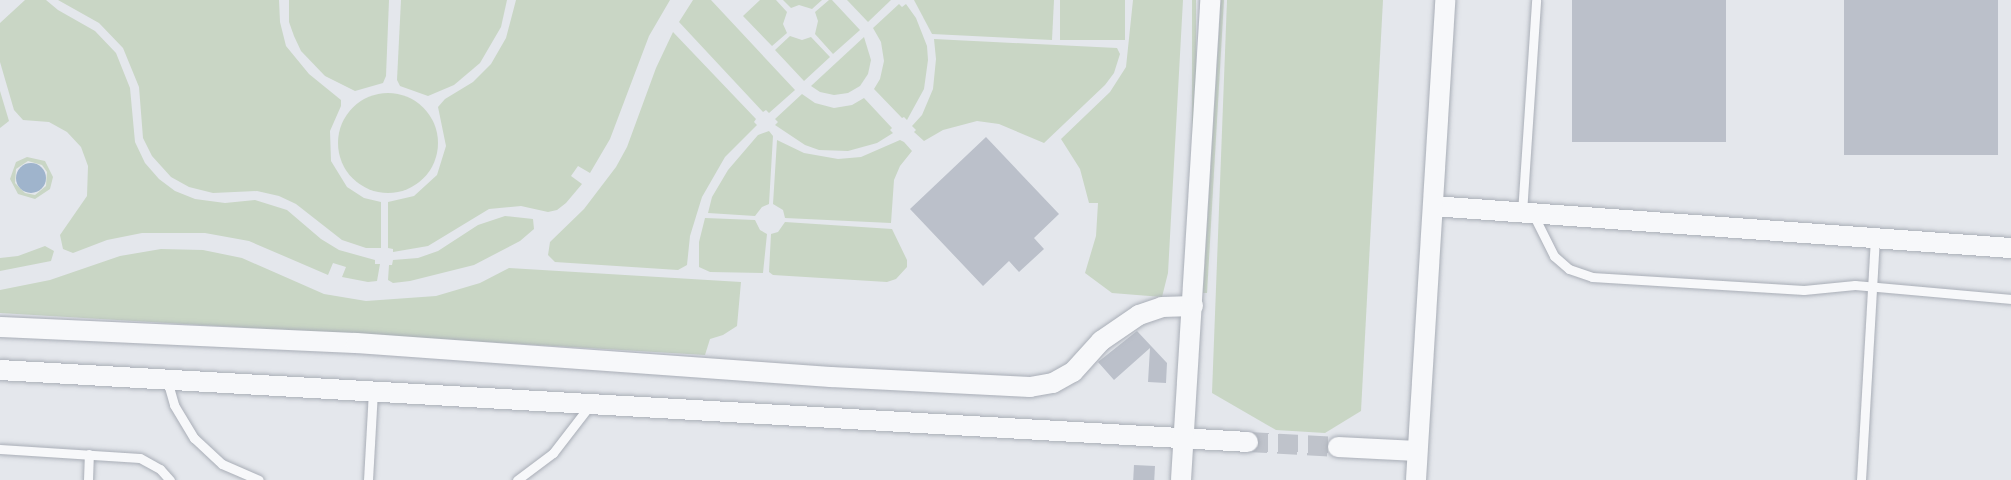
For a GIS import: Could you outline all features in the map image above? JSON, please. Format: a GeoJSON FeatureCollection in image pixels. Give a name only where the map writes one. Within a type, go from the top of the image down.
{"type":"FeatureCollection","features":[{"type":"Feature","properties":{"kind":"street"},"geometry":{"type":"LineString","coordinates":[[1181,480],[1210,0]]}},
{"type":"Feature","properties":{"kind":"street"},"geometry":{"type":"LineString","coordinates":[[1416,480],[1445,0]]}},
{"type":"Feature","properties":{"kind":"street"},"geometry":{"type":"LineString","coordinates":[[1433,206],[2011,248]]}},
{"type":"Feature","properties":{"kind":"street"},"geometry":{"type":"LineString","coordinates":[[0,327],[356,343],[831,377],[1030,387],[1053,383],[1073,372],[1113,332],[1139,315],[1162,307],[1193,306]]}},
{"type":"Feature","properties":{"kind":"street"},"geometry":{"type":"LineString","coordinates":[[0,370],[1248,441]]}},
{"type":"Feature","properties":{"kind":"street"},"geometry":{"type":"LineString","coordinates":[[1338,447],[1417,451]]}},
{"type":"Feature","properties":{"kind":"lane"},"geometry":{"type":"LineString","coordinates":[[1536,0],[1528,213],[1554,256],[1569,270],[1580,274],[1804,290],[1855,285],[2011,299]]}},
{"type":"Feature","properties":{"kind":"lane"},"geometry":{"type":"LineString","coordinates":[[1861,480],[1875,238]]}},
{"type":"Feature","properties":{"kind":"lane"},"geometry":{"type":"LineString","coordinates":[[167,380],[180,417],[198,443],[232,470],[259,480]]}},
{"type":"Feature","properties":{"kind":"lane"},"geometry":{"type":"LineString","coordinates":[[368,480],[373,392]]}},
{"type":"Feature","properties":{"kind":"lane"},"geometry":{"type":"LineString","coordinates":[[517,480],[553,453],[591,404]]}},
{"type":"Feature","properties":{"kind":"lane"},"geometry":{"type":"LineString","coordinates":[[0,449],[140,458],[160,469],[170,480]]}},
{"type":"Feature","properties":{"kind":"lane"},"geometry":{"type":"LineString","coordinates":[[88,480],[89,454]]}},
{"type":"Feature","properties":{"kind":"green space"},"geometry":{"type":"Polygon","coordinates":[[[25,0],[46,0],[58,10],[95,31],[116,53],[130,88],[135,142],[145,163],[159,179],[175,191],[195,199],[225,203],[255,200],[287,210],[321,239],[339,250],[375,260],[375,264],[380,264],[377,281],[368,282],[342,277],[346,267],[333,263],[328,275],[249,241],[205,233],[142,233],[107,240],[73,253],[63,249],[60,235],[87,196],[88,166],[81,147],[67,132],[49,122],[23,120],[14,110],[0,62],[0,23],[25,0]]]}},
{"type":"Feature","properties":{"kind":"green space"},"geometry":{"type":"Polygon","coordinates":[[[58,0],[279,0],[280,22],[286,46],[309,74],[341,100],[341,106],[330,131],[331,161],[347,187],[364,198],[381,202],[381,248],[366,248],[342,240],[296,204],[279,196],[257,191],[213,193],[189,187],[171,177],[152,156],[143,138],[139,87],[123,48],[99,23],[58,0]]]}},
{"type":"Feature","properties":{"kind":"green space"},"geometry":{"type":"Polygon","coordinates":[[[289,0],[389,0],[386,76],[383,83],[355,91],[325,76],[301,51],[289,22],[289,0]]]}},
{"type":"Feature","properties":{"kind":"green space"},"geometry":{"type":"Polygon","coordinates":[[[401,0],[507,0],[501,27],[480,63],[454,85],[428,96],[400,86],[397,80],[401,0]]]}},
{"type":"Feature","properties":{"kind":"green space"},"geometry":{"type":"Polygon","coordinates":[[[516,0],[670,0],[649,36],[610,139],[590,173],[578,166],[571,176],[582,184],[566,203],[557,210],[548,212],[521,206],[489,209],[428,246],[393,252],[393,249],[388,248],[388,202],[414,196],[437,175],[446,146],[438,107],[445,99],[473,82],[491,64],[506,38],[516,0]]]}},
{"type":"Feature","properties":{"kind":"green space"},"geometry":{"type":"Polygon","coordinates":[[[693,0],[711,0],[795,90],[769,113],[766,110],[763,112],[679,22],[693,0]]]}},
{"type":"Feature","properties":{"kind":"green space"},"geometry":{"type":"Polygon","coordinates":[[[760,0],[776,0],[787,12],[783,24],[787,33],[772,46],[743,16],[760,0]]]}},
{"type":"Feature","properties":{"kind":"green space"},"geometry":{"type":"Polygon","coordinates":[[[783,0],[822,0],[812,9],[799,5],[791,8],[783,0]]]}},
{"type":"Feature","properties":{"kind":"green space"},"geometry":{"type":"Polygon","coordinates":[[[832,0],[860,30],[833,54],[815,34],[818,21],[815,12],[832,0]]]}},
{"type":"Feature","properties":{"kind":"green space"},"geometry":{"type":"Polygon","coordinates":[[[847,0],[891,0],[868,22],[847,0]]]}},
{"type":"Feature","properties":{"kind":"green space"},"geometry":{"type":"Polygon","coordinates":[[[914,0],[1054,0],[1052,40],[932,34],[914,0]]]}},
{"type":"Feature","properties":{"kind":"green space"},"geometry":{"type":"Polygon","coordinates":[[[1060,0],[1125,0],[1125,40],[1060,40],[1060,0]]]}},
{"type":"Feature","properties":{"kind":"green space"},"geometry":{"type":"Polygon","coordinates":[[[1133,0],[1183,0],[1168,273],[1162,297],[1112,293],[1085,273],[1096,236],[1098,203],[1089,203],[1080,169],[1061,139],[1110,92],[1126,67],[1133,0]]]}},
{"type":"Feature","properties":{"kind":"green space"},"geometry":{"type":"Polygon","coordinates":[[[1192,0],[1196,0],[1196,279],[1192,279],[1192,0]]]}},
{"type":"Feature","properties":{"kind":"green space"},"geometry":{"type":"Polygon","coordinates":[[[1221,0],[1224,0],[1207,293],[1203,293],[1221,0]]]}},
{"type":"Feature","properties":{"kind":"green space"},"geometry":{"type":"Polygon","coordinates":[[[1227,0],[1383,0],[1361,411],[1325,433],[1276,430],[1212,393],[1227,0]]]}},
{"type":"Feature","properties":{"kind":"green space"},"geometry":{"type":"Polygon","coordinates":[[[899,4],[902,7],[906,4],[916,18],[927,46],[928,60],[924,89],[907,120],[902,118],[874,89],[880,79],[884,61],[881,42],[873,28],[899,4]]]}},
{"type":"Feature","properties":{"kind":"green space"},"geometry":{"type":"Polygon","coordinates":[[[673,32],[756,119],[754,122],[757,125],[725,157],[702,197],[690,236],[687,265],[678,270],[555,262],[548,255],[550,242],[584,209],[616,167],[627,147],[656,68],[673,32]]]}},
{"type":"Feature","properties":{"kind":"green space"},"geometry":{"type":"Polygon","coordinates":[[[790,36],[802,40],[811,37],[830,57],[804,81],[775,50],[790,36]]]}},
{"type":"Feature","properties":{"kind":"green space"},"geometry":{"type":"Polygon","coordinates":[[[864,37],[871,60],[868,74],[860,86],[848,93],[834,95],[820,92],[811,86],[864,37]]]}},
{"type":"Feature","properties":{"kind":"green space"},"geometry":{"type":"Polygon","coordinates":[[[934,39],[1117,48],[1120,54],[1114,73],[1105,85],[1044,143],[999,124],[977,121],[943,130],[924,141],[914,132],[916,130],[912,126],[922,115],[933,89],[936,59],[934,39]]]}},
{"type":"Feature","properties":{"kind":"green space"},"geometry":{"type":"Polygon","coordinates":[[[0,91],[9,121],[0,128],[0,91]]]}},
{"type":"Feature","properties":{"kind":"green space"},"geometry":{"type":"Polygon","coordinates":[[[388,93],[407,97],[423,108],[434,124],[438,143],[434,162],[423,178],[407,189],[388,193],[369,189],[353,178],[342,162],[338,143],[342,124],[353,108],[369,97],[388,93]]]}},
{"type":"Feature","properties":{"kind":"green space"},"geometry":{"type":"Polygon","coordinates":[[[802,94],[815,103],[834,108],[852,105],[864,98],[892,128],[890,130],[893,133],[877,143],[848,151],[819,150],[805,145],[775,125],[778,122],[775,119],[802,94]]]}},
{"type":"Feature","properties":{"kind":"green space"},"geometry":{"type":"Polygon","coordinates":[[[769,131],[773,136],[769,204],[762,207],[755,216],[708,213],[712,197],[728,170],[758,135],[769,131]]]}},
{"type":"Feature","properties":{"kind":"green space"},"geometry":{"type":"Polygon","coordinates":[[[777,140],[804,153],[838,159],[861,157],[900,140],[904,142],[912,151],[900,166],[894,180],[891,223],[785,218],[783,210],[773,204],[777,140]]]}},
{"type":"Feature","properties":{"kind":"green space"},"geometry":{"type":"Polygon","coordinates":[[[27,157],[45,161],[53,177],[50,189],[35,199],[18,194],[10,179],[16,162],[27,157]],[[28,161],[16,169],[15,183],[25,193],[35,195],[46,186],[47,172],[42,165],[28,161]]]}},
{"type":"Feature","properties":{"kind":"green space"},"geometry":{"type":"Polygon","coordinates":[[[505,216],[533,219],[534,229],[520,241],[474,265],[410,281],[393,283],[388,280],[389,265],[392,265],[393,260],[418,258],[438,251],[478,225],[505,216]]]}},
{"type":"Feature","properties":{"kind":"green space"},"geometry":{"type":"Polygon","coordinates":[[[705,218],[755,220],[760,230],[767,234],[763,273],[710,272],[699,267],[699,242],[705,218]]]}},
{"type":"Feature","properties":{"kind":"green space"},"geometry":{"type":"Polygon","coordinates":[[[785,222],[892,229],[907,260],[907,267],[896,279],[887,282],[773,275],[769,272],[771,234],[778,232],[785,222]]]}},
{"type":"Feature","properties":{"kind":"green space"},"geometry":{"type":"Polygon","coordinates":[[[45,246],[54,251],[51,261],[0,271],[0,258],[18,256],[45,246]]]}},
{"type":"Feature","properties":{"kind":"green space"},"geometry":{"type":"Polygon","coordinates":[[[161,249],[203,250],[242,258],[324,294],[366,301],[436,296],[480,283],[509,268],[741,282],[737,326],[723,335],[710,339],[705,355],[0,313],[0,290],[50,280],[120,256],[161,249]]]}},
{"type":"Feature","properties":{"kind":"water"},"geometry":{"type":"Polygon","coordinates":[[[31,163],[37,164],[45,172],[45,184],[37,192],[31,193],[25,192],[17,184],[16,178],[17,172],[25,164],[31,163]]]}},
{"type":"Feature","properties":{"kind":"building"},"geometry":{"type":"Polygon","coordinates":[[[1572,0],[1726,0],[1726,142],[1572,142],[1572,0]]]}},
{"type":"Feature","properties":{"kind":"building"},"geometry":{"type":"Polygon","coordinates":[[[1844,0],[1998,0],[1998,155],[1844,155],[1844,0]]]}},
{"type":"Feature","properties":{"kind":"building"},"geometry":{"type":"Polygon","coordinates":[[[986,137],[1059,214],[1034,238],[1044,249],[1019,272],[1009,261],[983,286],[910,209],[986,137]]]}},
{"type":"Feature","properties":{"kind":"building"},"geometry":{"type":"Polygon","coordinates":[[[1137,331],[1167,363],[1166,383],[1148,382],[1150,348],[1114,380],[1098,362],[1137,331]]]}},
{"type":"Feature","properties":{"kind":"building"},"geometry":{"type":"Polygon","coordinates":[[[1134,465],[1155,466],[1154,480],[1133,480],[1134,465]]]}},
{"type":"Feature","properties":{"kind":"tunnel"},"geometry":{"type":"LineString","coordinates":[[1248,442],[1338,447]]}}]}
